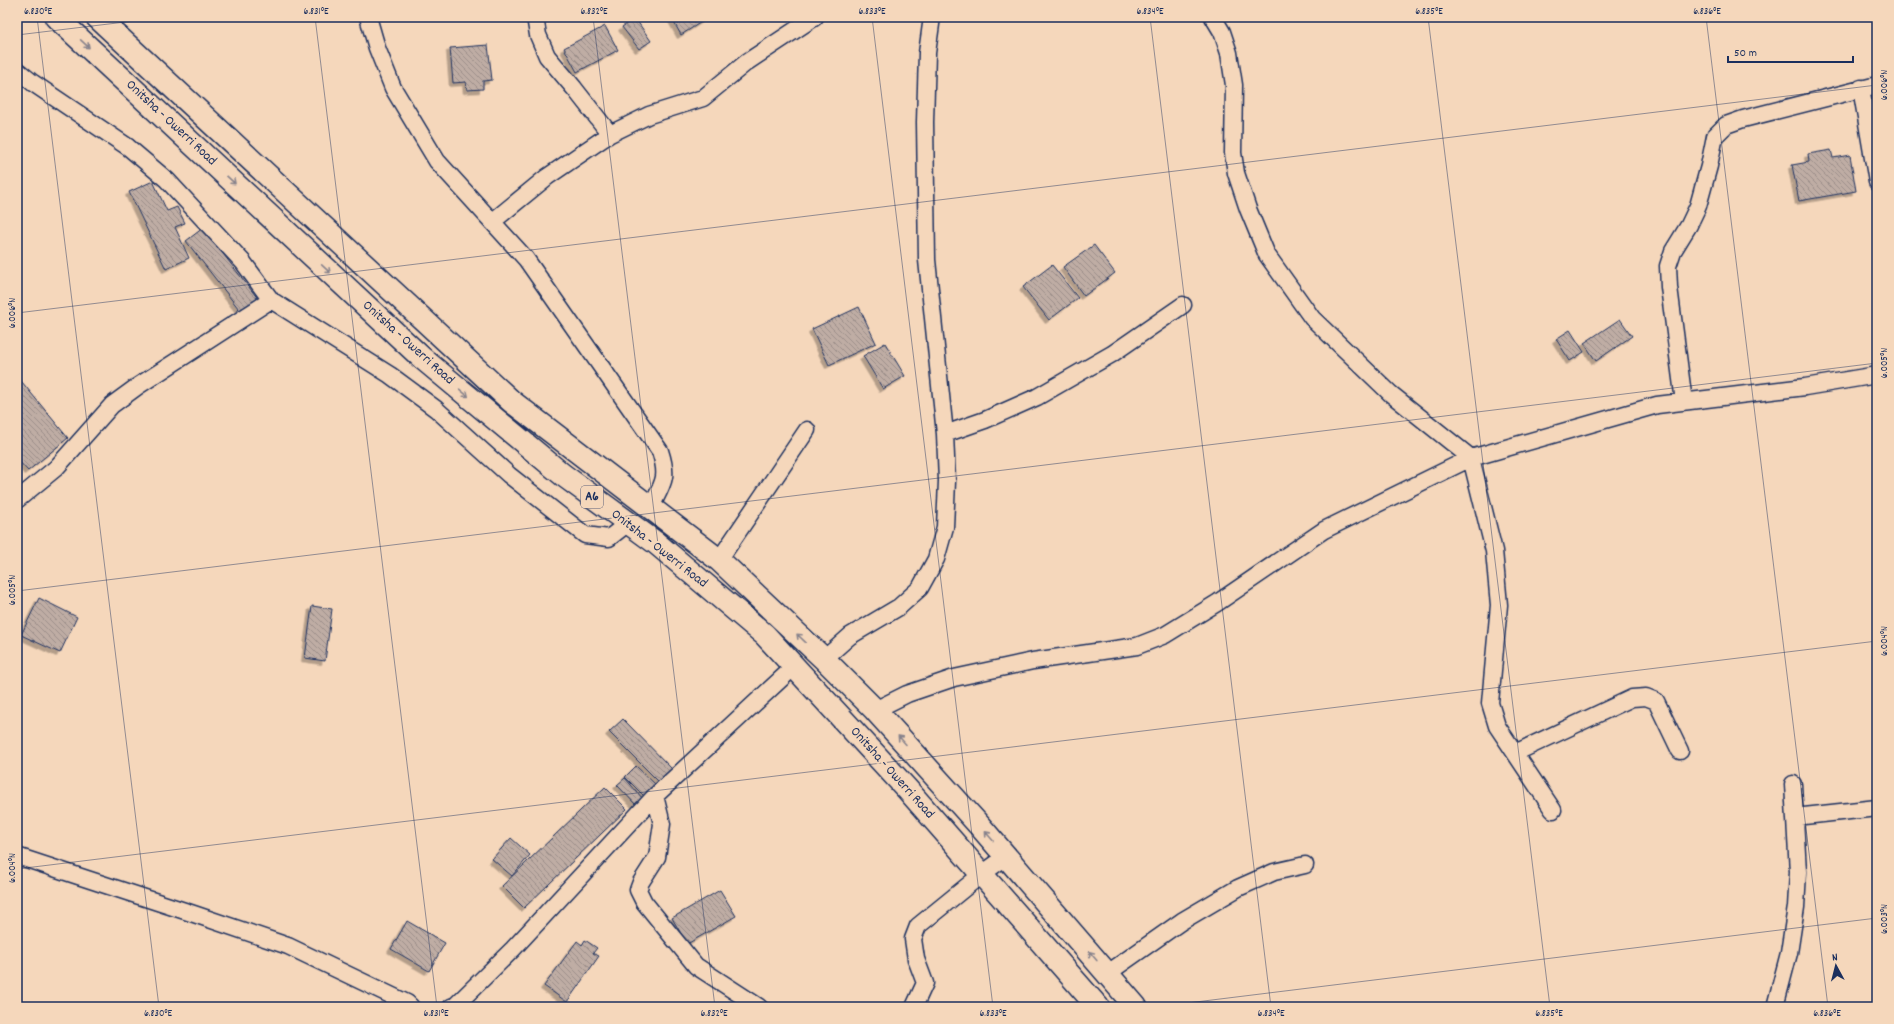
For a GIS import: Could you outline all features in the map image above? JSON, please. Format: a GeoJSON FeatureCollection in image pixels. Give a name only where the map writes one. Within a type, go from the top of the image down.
{"type":"FeatureCollection","features":[{"type":"Feature","properties":{"kind":"highway","name":"Onitsha - Owerri Road"},"geometry":{"type":"LineString","coordinates":[[56,17],[422,358],[563,475],[656,543],[764,635],[907,789],[1098,1007]]}},
{"type":"Feature","properties":{"kind":"highway","name":"Onitsha - Owerri Road"},"geometry":{"type":"LineString","coordinates":[[97,17],[511,401],[719,560],[824,659],[875,710],[1007,856],[1136,1007]]}},
{"type":"Feature","properties":{"kind":"street"},"geometry":{"type":"LineString","coordinates":[[368,17],[377,48],[392,88],[437,161],[526,259],[660,451],[666,467],[664,480],[651,507]]}},
{"type":"Feature","properties":{"kind":"street"},"geometry":{"type":"LineString","coordinates":[[535,17],[538,35],[546,56],[574,88],[610,134]]}},
{"type":"Feature","properties":{"kind":"street"},"geometry":{"type":"LineString","coordinates":[[492,222],[547,177],[610,134],[649,115],[703,98],[747,62],[815,17]]}},
{"type":"Feature","properties":{"kind":"street"},"geometry":{"type":"LineString","coordinates":[[824,659],[850,636],[899,607],[920,588],[936,558],[944,527],[947,481],[945,434],[927,260],[925,122],[927,53],[932,17]]}},
{"type":"Feature","properties":{"kind":"street"},"geometry":{"type":"LineString","coordinates":[[1213,17],[1222,32],[1229,53],[1234,85],[1233,153],[1236,173],[1248,209],[1268,255],[1312,318],[1391,394],[1471,458],[1494,551],[1499,605],[1490,702],[1497,726],[1553,810]]}},
{"type":"Feature","properties":{"kind":"street"},"geometry":{"type":"LineString","coordinates":[[17,70],[33,83],[128,147],[167,180],[243,262],[271,300],[390,375],[436,409],[509,475],[585,535],[609,538],[628,523]]}},
{"type":"Feature","properties":{"kind":"street"},"geometry":{"type":"LineString","coordinates":[[1684,402],[1669,287],[1668,266],[1673,251],[1689,225],[1698,206],[1716,136],[1726,124],[1743,118],[1877,85]]}},
{"type":"Feature","properties":{"kind":"street"},"geometry":{"type":"LineString","coordinates":[[1861,88],[1877,182]]}},
{"type":"Feature","properties":{"kind":"street"},"geometry":{"type":"LineString","coordinates":[[17,500],[56,468],[112,405],[138,386],[271,300]]}},
{"type":"Feature","properties":{"kind":"street"},"geometry":{"type":"LineString","coordinates":[[945,434],[985,420],[1037,397],[1112,354],[1184,305]]}},
{"type":"Feature","properties":{"kind":"street"},"geometry":{"type":"LineString","coordinates":[[875,710],[907,694],[954,678],[1032,661],[1137,646],[1165,635],[1217,603],[1324,530],[1471,458],[1657,405],[1805,387],[1877,375]]}},
{"type":"Feature","properties":{"kind":"street"},"geometry":{"type":"LineString","coordinates":[[719,560],[808,430]]}},
{"type":"Feature","properties":{"kind":"street"},"geometry":{"type":"LineString","coordinates":[[451,1007],[456,1005],[513,949],[655,796],[794,666]]}},
{"type":"Feature","properties":{"kind":"street"},"geometry":{"type":"LineString","coordinates":[[1515,753],[1632,698],[1646,697],[1656,701],[1680,751]]}},
{"type":"Feature","properties":{"kind":"street"},"geometry":{"type":"LineString","coordinates":[[1775,1007],[1789,953],[1796,907],[1798,872],[1793,784]]}},
{"type":"Feature","properties":{"kind":"street"},"geometry":{"type":"LineString","coordinates":[[655,796],[662,824],[657,856],[641,882],[638,890],[644,902],[696,966],[759,1007]]}},
{"type":"Feature","properties":{"kind":"street"},"geometry":{"type":"LineString","coordinates":[[1795,817],[1877,808]]}},
{"type":"Feature","properties":{"kind":"street"},"geometry":{"type":"LineString","coordinates":[[17,856],[191,912],[288,946],[407,1003],[411,1007]]}},
{"type":"Feature","properties":{"kind":"street"},"geometry":{"type":"LineString","coordinates":[[914,1007],[925,983],[916,960],[913,939],[918,926],[982,874],[1007,856]]}},
{"type":"Feature","properties":{"kind":"street"},"geometry":{"type":"LineString","coordinates":[[1108,973],[1182,921],[1238,888],[1274,872],[1306,866]]}},
{"type":"Feature","properties":{"kind":"building"},"geometry":{"type":"Polygon","coordinates":[[[671,17],[705,17],[706,19],[681,35],[671,17]]]}},
{"type":"Feature","properties":{"kind":"building"},"geometry":{"type":"Polygon","coordinates":[[[635,18],[651,41],[639,49],[622,27],[635,18]]]}},
{"type":"Feature","properties":{"kind":"building"},"geometry":{"type":"Polygon","coordinates":[[[605,26],[618,50],[577,72],[564,48],[605,26]]]}},
{"type":"Feature","properties":{"kind":"building"},"geometry":{"type":"Polygon","coordinates":[[[488,45],[492,80],[483,81],[483,89],[467,90],[466,82],[453,83],[450,48],[488,45]]]}},
{"type":"Feature","properties":{"kind":"building"},"geometry":{"type":"Polygon","coordinates":[[[1831,150],[1833,158],[1850,155],[1856,191],[1799,201],[1792,165],[1809,162],[1808,154],[1831,150]]]}},
{"type":"Feature","properties":{"kind":"building"},"geometry":{"type":"Polygon","coordinates":[[[153,181],[167,211],[177,207],[185,223],[175,227],[189,258],[166,269],[129,192],[153,181]]]}},
{"type":"Feature","properties":{"kind":"building"},"geometry":{"type":"Polygon","coordinates":[[[203,228],[259,300],[242,313],[186,241],[203,228]]]}},
{"type":"Feature","properties":{"kind":"building"},"geometry":{"type":"Polygon","coordinates":[[[1094,245],[1115,273],[1084,296],[1063,267],[1094,245]]]}},
{"type":"Feature","properties":{"kind":"building"},"geometry":{"type":"Polygon","coordinates":[[[1052,265],[1078,298],[1049,320],[1023,287],[1052,265]]]}},
{"type":"Feature","properties":{"kind":"building"},"geometry":{"type":"Polygon","coordinates":[[[859,307],[876,343],[829,365],[812,329],[859,307]]]}},
{"type":"Feature","properties":{"kind":"building"},"geometry":{"type":"Polygon","coordinates":[[[1620,319],[1632,336],[1596,361],[1584,343],[1620,319]]]}},
{"type":"Feature","properties":{"kind":"building"},"geometry":{"type":"Polygon","coordinates":[[[1570,330],[1584,352],[1570,361],[1556,339],[1570,330]]]}},
{"type":"Feature","properties":{"kind":"building"},"geometry":{"type":"Polygon","coordinates":[[[885,343],[905,376],[883,389],[863,356],[885,343]]]}},
{"type":"Feature","properties":{"kind":"building"},"geometry":{"type":"Polygon","coordinates":[[[17,376],[68,438],[28,471],[17,459],[17,376]]]}},
{"type":"Feature","properties":{"kind":"building"},"geometry":{"type":"Polygon","coordinates":[[[39,598],[77,617],[60,653],[21,635],[39,598]]]}},
{"type":"Feature","properties":{"kind":"building"},"geometry":{"type":"Polygon","coordinates":[[[312,606],[332,609],[325,661],[305,658],[312,606]]]}},
{"type":"Feature","properties":{"kind":"building"},"geometry":{"type":"Polygon","coordinates":[[[623,719],[674,771],[661,784],[609,732],[623,719]]]}},
{"type":"Feature","properties":{"kind":"building"},"geometry":{"type":"Polygon","coordinates":[[[636,766],[657,786],[645,797],[625,777],[636,766]]]}},
{"type":"Feature","properties":{"kind":"building"},"geometry":{"type":"Polygon","coordinates":[[[625,778],[643,799],[636,805],[617,785],[625,778]]]}},
{"type":"Feature","properties":{"kind":"building"},"geometry":{"type":"Polygon","coordinates":[[[605,787],[627,809],[524,908],[502,886],[605,787]]]}},
{"type":"Feature","properties":{"kind":"building"},"geometry":{"type":"Polygon","coordinates":[[[511,838],[530,855],[512,876],[492,859],[511,838]]]}},
{"type":"Feature","properties":{"kind":"building"},"geometry":{"type":"Polygon","coordinates":[[[720,890],[736,916],[687,944],[672,918],[720,890]]]}},
{"type":"Feature","properties":{"kind":"building"},"geometry":{"type":"Polygon","coordinates":[[[407,921],[445,943],[429,971],[391,949],[407,921]]]}},
{"type":"Feature","properties":{"kind":"building"},"geometry":{"type":"Polygon","coordinates":[[[585,940],[597,948],[593,953],[599,956],[567,1002],[544,986],[577,941],[582,945],[585,940]]]}}]}
